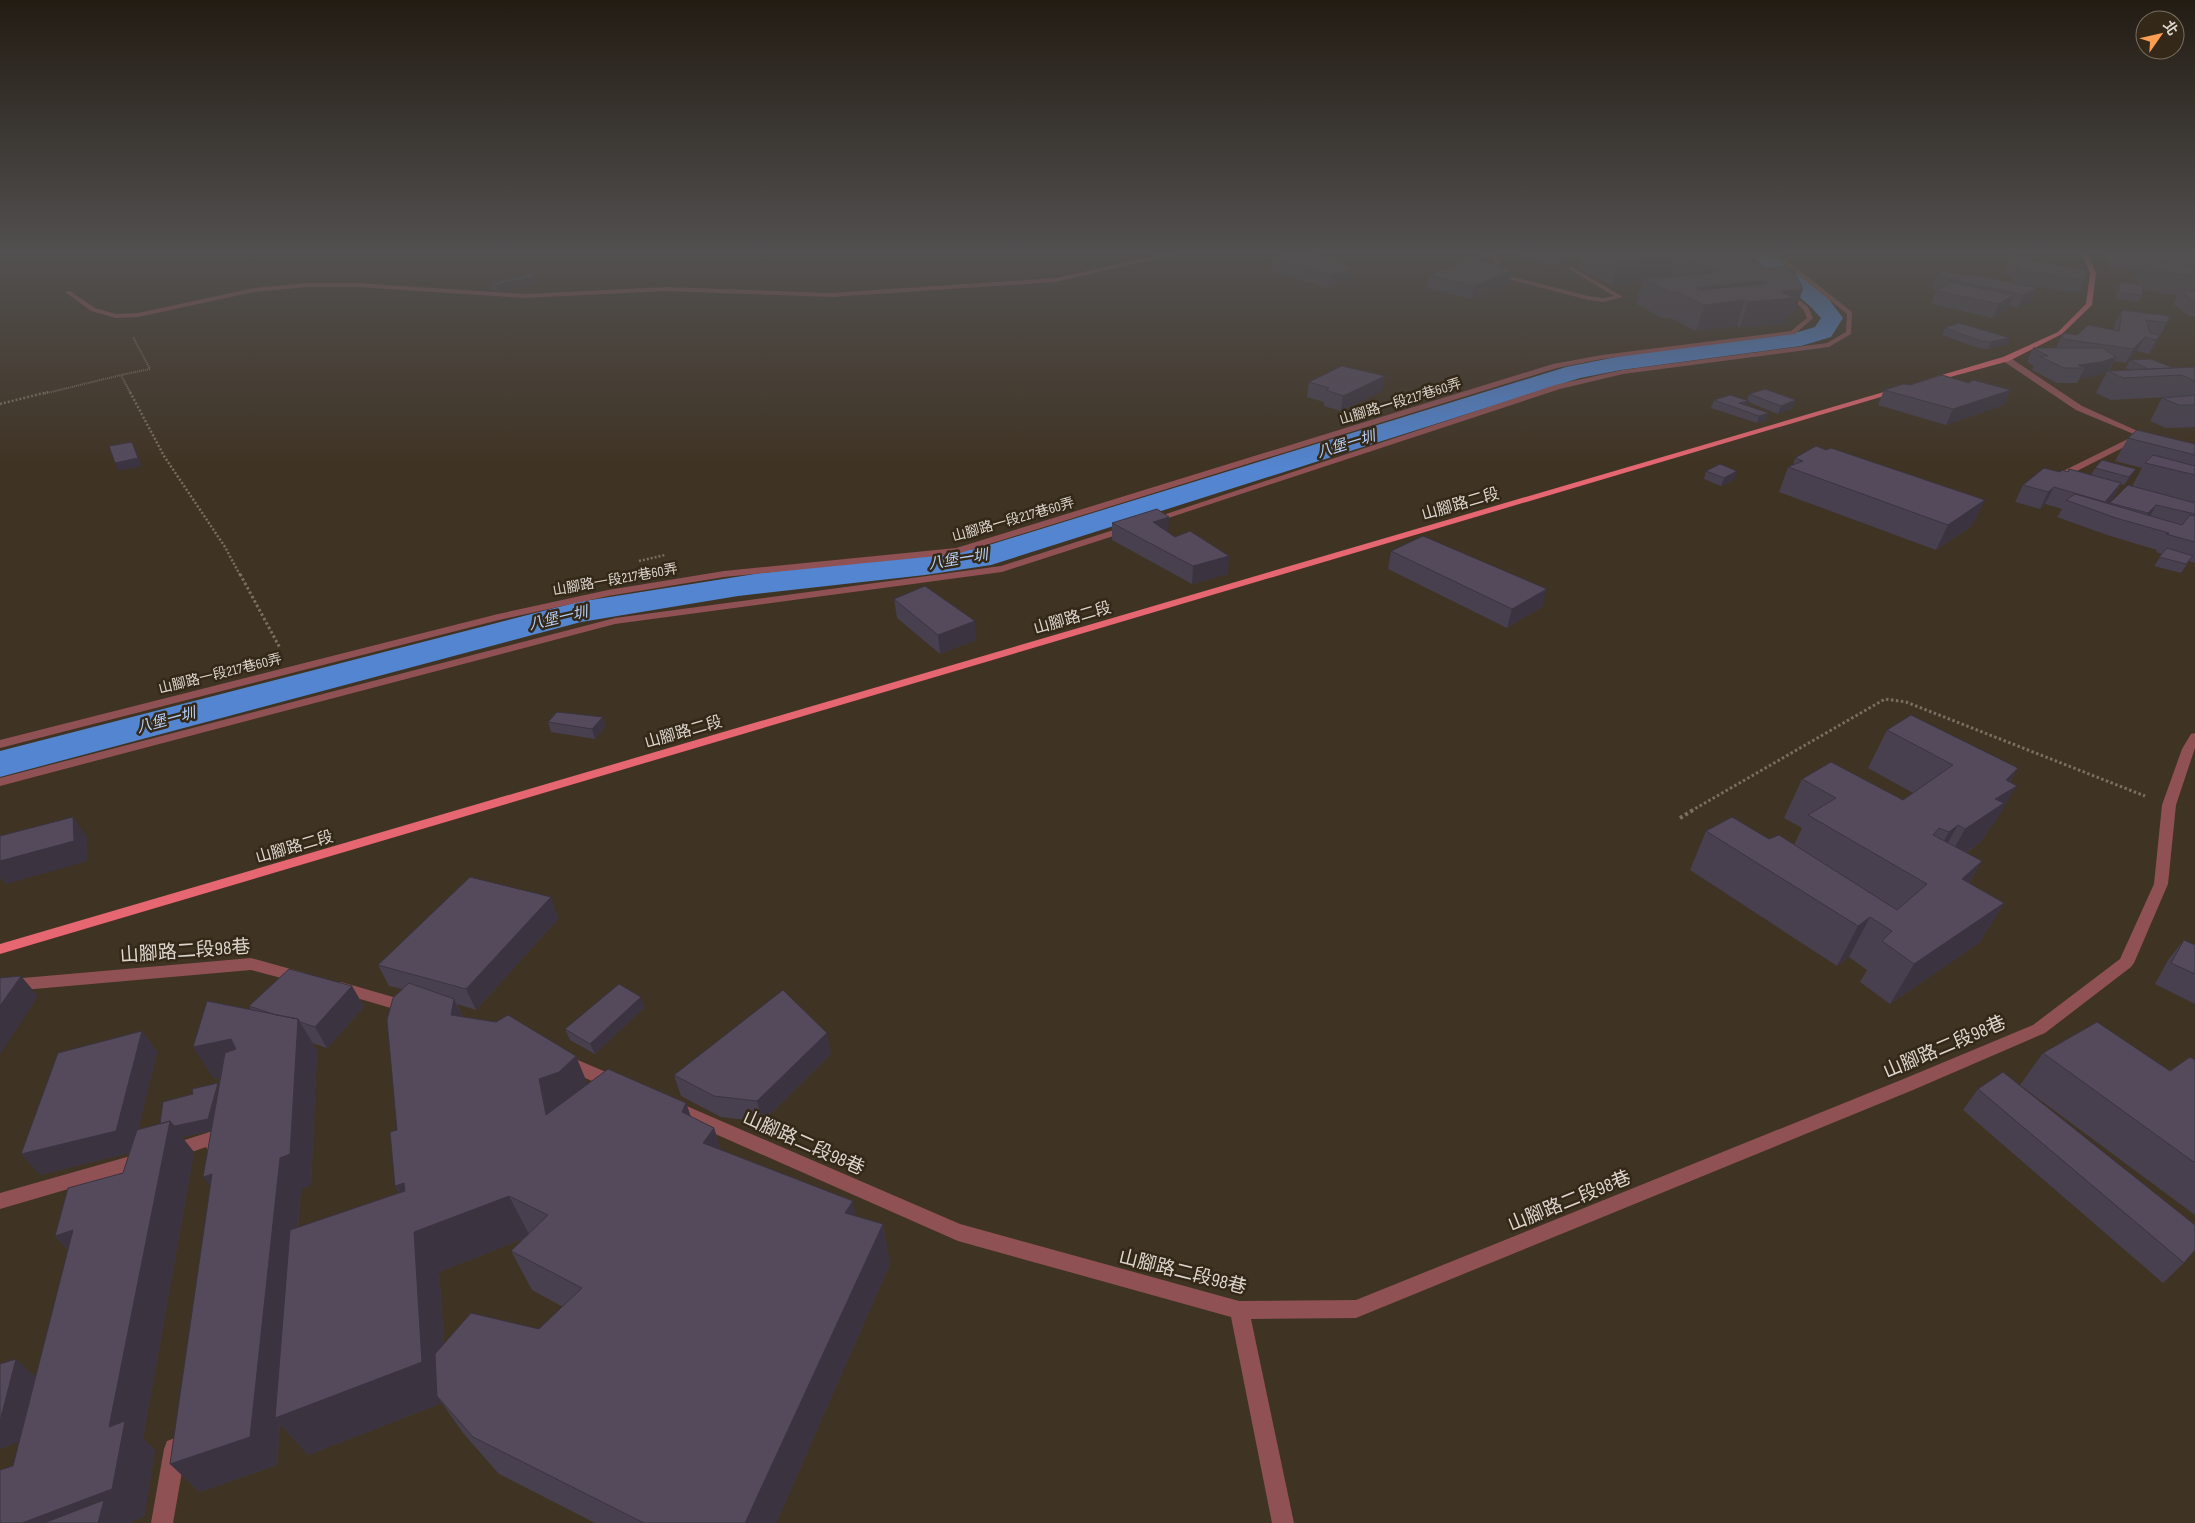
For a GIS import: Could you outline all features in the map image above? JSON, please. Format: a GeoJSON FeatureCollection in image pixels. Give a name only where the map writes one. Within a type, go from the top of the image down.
{"type":"FeatureCollection","features":[{"type":"Feature","properties":{"kind":"main road","name":"山腳路二段"},"geometry":{"type":"LineString","coordinates":[[0,949],[2006,359],[2060,333],[2068,325]]}},
{"type":"Feature","properties":{"kind":"lane","name":"山腳路一段217巷60弄"},"geometry":{"type":"LineString","coordinates":[[0,744],[498,616],[608,593],[724,574],[958,551],[1556,366],[1602,357],[1793,333],[1803,325]]}},
{"type":"Feature","properties":{"kind":"lane"},"geometry":{"type":"LineString","coordinates":[[0,782],[616,621],[1002,570],[1558,387],[1623,372],[1829,345],[1849,333],[1849,325]]}},
{"type":"Feature","properties":{"kind":"lane"},"geometry":{"type":"LineString","coordinates":[[2006,359],[2079,408],[2161,443]]}},
{"type":"Feature","properties":{"kind":"lane"},"geometry":{"type":"LineString","coordinates":[[2051,480],[2144,435]]}},
{"type":"Feature","properties":{"kind":"lane","name":"山腳路二段98巷"},"geometry":{"type":"LineString","coordinates":[[658,1102],[958,1232],[1239,1310],[1356,1309],[1880,1096],[2039,1029],[2126,963],[2160,884],[2169,805],[2188,748],[2195,737]]}},
{"type":"Feature","properties":{"kind":"lane","name":"山腳路二段98巷"},"geometry":{"type":"LineString","coordinates":[[0,986],[251,964],[422,1010]]}},
{"type":"Feature","properties":{"kind":"lane"},"geometry":{"type":"LineString","coordinates":[[550,1055],[631,1090]]}},
{"type":"Feature","properties":{"kind":"lane"},"geometry":{"type":"LineString","coordinates":[[0,1201],[80,1180],[216,1138],[213,1166]]}},
{"type":"Feature","properties":{"kind":"lane"},"geometry":{"type":"LineString","coordinates":[[1239,1310],[1283,1523]]}},
{"type":"Feature","properties":{"kind":"lane"},"geometry":{"type":"LineString","coordinates":[[162,1523],[178,1428]]}},
{"type":"Feature","properties":{"kind":"path"},"geometry":{"type":"LineString","coordinates":[[0,404],[150,369],[127,325]]}},
{"type":"Feature","properties":{"kind":"path"},"geometry":{"type":"LineString","coordinates":[[121,375],[164,456],[225,547],[280,648]]}},
{"type":"Feature","properties":{"kind":"path"},"geometry":{"type":"LineString","coordinates":[[1680,818],[1885,699],[1906,702],[2169,805]]}},
{"type":"Feature","properties":{"kind":"building"},"geometry":{"type":"Polygon","coordinates":[[[1953,325],[1966,325],[2010,338],[1991,342],[1981,341],[1945,328],[1953,325]]]}},
{"type":"Feature","properties":{"kind":"building"},"geometry":{"type":"Polygon","coordinates":[[[2088,325],[2119,331],[2120,325],[2148,325],[2150,333],[2160,335],[2156,340],[2145,337],[2133,349],[2063,339],[2063,333],[2077,335],[2088,325]]]}},
{"type":"Feature","properties":{"kind":"building"},"geometry":{"type":"Polygon","coordinates":[[[2033,348],[2103,348],[2116,357],[2102,362],[2078,365],[2085,368],[2064,368],[2039,356],[2048,356],[2033,348]]]}},
{"type":"Feature","properties":{"kind":"building"},"geometry":{"type":"Polygon","coordinates":[[[2151,359],[2173,368],[2148,369],[2130,360],[2151,359]]]}},
{"type":"Feature","properties":{"kind":"building"},"geometry":{"type":"Polygon","coordinates":[[[1342,366],[1385,376],[1343,396],[1326,390],[1329,388],[1309,382],[1342,366]]]}},
{"type":"Feature","properties":{"kind":"building"},"geometry":{"type":"Polygon","coordinates":[[[2195,367],[2195,381],[2181,375],[2123,378],[2108,371],[2195,367]]]}},
{"type":"Feature","properties":{"kind":"building"},"geometry":{"type":"Polygon","coordinates":[[[1942,375],[1969,383],[1973,380],[2011,390],[1953,409],[1884,390],[1904,384],[1910,385],[1942,375]]]}},
{"type":"Feature","properties":{"kind":"building"},"geometry":{"type":"Polygon","coordinates":[[[1765,389],[1796,400],[1781,406],[1749,394],[1765,389]]]}},
{"type":"Feature","properties":{"kind":"building"},"geometry":{"type":"Polygon","coordinates":[[[1730,395],[1749,401],[1739,403],[1769,413],[1759,416],[1714,400],[1730,395]]]}},
{"type":"Feature","properties":{"kind":"building"},"geometry":{"type":"Polygon","coordinates":[[[2195,395],[2195,405],[2179,405],[2162,398],[2195,395]]]}},
{"type":"Feature","properties":{"kind":"building"},"geometry":{"type":"Polygon","coordinates":[[[2137,430],[2195,444],[2195,455],[2128,438],[2137,430]]]}},
{"type":"Feature","properties":{"kind":"building"},"geometry":{"type":"Polygon","coordinates":[[[132,442],[138,458],[115,463],[109,446],[132,442]]]}},
{"type":"Feature","properties":{"kind":"building"},"geometry":{"type":"Polygon","coordinates":[[[1816,446],[1826,450],[1831,448],[1985,500],[1948,525],[1788,467],[1803,461],[1795,458],[1816,446]]]}},
{"type":"Feature","properties":{"kind":"building"},"geometry":{"type":"Polygon","coordinates":[[[2153,455],[2195,466],[2195,475],[2145,463],[2153,455]]]}},
{"type":"Feature","properties":{"kind":"building"},"geometry":{"type":"Polygon","coordinates":[[[2102,460],[2136,469],[2129,477],[2095,468],[2102,460]]]}},
{"type":"Feature","properties":{"kind":"building"},"geometry":{"type":"Polygon","coordinates":[[[1720,464],[1737,471],[1724,478],[1706,471],[1720,464]]]}},
{"type":"Feature","properties":{"kind":"building"},"geometry":{"type":"Polygon","coordinates":[[[2044,468],[2060,472],[2062,470],[2068,472],[2069,469],[2121,483],[2105,502],[2054,487],[2048,492],[2023,485],[2044,468]]]}},
{"type":"Feature","properties":{"kind":"building"},"geometry":{"type":"Polygon","coordinates":[[[2128,485],[2195,503],[2195,514],[2156,505],[2148,513],[2110,503],[2128,485]]]}},
{"type":"Feature","properties":{"kind":"building"},"geometry":{"type":"Polygon","coordinates":[[[2075,494],[2182,525],[2190,515],[2195,516],[2195,542],[2116,518],[2066,500],[2075,494]]]}},
{"type":"Feature","properties":{"kind":"building"},"geometry":{"type":"Polygon","coordinates":[[[1157,509],[1169,517],[1153,522],[1175,537],[1190,531],[1229,556],[1193,566],[1112,523],[1157,509]]]}},
{"type":"Feature","properties":{"kind":"building"},"geometry":{"type":"Polygon","coordinates":[[[1423,536],[1547,589],[1512,609],[1391,551],[1423,536]]]}},
{"type":"Feature","properties":{"kind":"building"},"geometry":{"type":"Polygon","coordinates":[[[2167,548],[2193,556],[2186,564],[2159,557],[2167,548]]]}},
{"type":"Feature","properties":{"kind":"building"},"geometry":{"type":"Polygon","coordinates":[[[925,586],[975,621],[938,635],[894,599],[925,586]]]}},
{"type":"Feature","properties":{"kind":"building"},"geometry":{"type":"Polygon","coordinates":[[[557,712],[603,717],[592,729],[548,722],[557,712]]]}},
{"type":"Feature","properties":{"kind":"building"},"geometry":{"type":"Polygon","coordinates":[[[1911,715],[2018,768],[2006,780],[2017,786],[1995,799],[2004,803],[1965,829],[1958,825],[1949,832],[1939,828],[1933,835],[1982,861],[1962,879],[2004,903],[1914,964],[1882,941],[1892,931],[1870,917],[1858,926],[1706,831],[1732,817],[1769,839],[1779,835],[1897,910],[1927,884],[1808,815],[1836,798],[1802,779],[1831,762],[1903,800],[1953,765],[1887,730],[1911,715]]]}},
{"type":"Feature","properties":{"kind":"building"},"geometry":{"type":"Polygon","coordinates":[[[73,817],[74,841],[0,861],[0,836],[73,817]]]}},
{"type":"Feature","properties":{"kind":"building"},"geometry":{"type":"Polygon","coordinates":[[[470,877],[551,897],[466,989],[378,965],[470,877]]]}},
{"type":"Feature","properties":{"kind":"building"},"geometry":{"type":"Polygon","coordinates":[[[2184,940],[2195,945],[2195,974],[2171,963],[2184,940]]]}},
{"type":"Feature","properties":{"kind":"building"},"geometry":{"type":"Polygon","coordinates":[[[289,969],[352,986],[315,1027],[300,1022],[298,1019],[276,1015],[249,1006],[289,969]]]}},
{"type":"Feature","properties":{"kind":"building"},"geometry":{"type":"Polygon","coordinates":[[[21,976],[0,1006],[0,978],[21,976]]]}},
{"type":"Feature","properties":{"kind":"building"},"geometry":{"type":"Polygon","coordinates":[[[409,983],[454,999],[451,1015],[496,1022],[508,1015],[576,1056],[559,1072],[539,1079],[546,1115],[608,1069],[686,1103],[682,1112],[714,1128],[703,1143],[853,1201],[845,1213],[883,1224],[745,1523],[644,1523],[473,1437],[437,1396],[435,1354],[471,1313],[539,1329],[582,1288],[511,1251],[548,1215],[509,1196],[414,1232],[422,1362],[275,1418],[290,1230],[405,1191],[404,1183],[395,1186],[390,1132],[397,1130],[387,1020],[393,998],[409,983]]]}},
{"type":"Feature","properties":{"kind":"building"},"geometry":{"type":"Polygon","coordinates":[[[619,984],[641,997],[590,1044],[565,1029],[619,984]]]}},
{"type":"Feature","properties":{"kind":"building"},"geometry":{"type":"Polygon","coordinates":[[[783,990],[827,1033],[757,1101],[714,1096],[674,1075],[783,990]]]}},
{"type":"Feature","properties":{"kind":"building"},"geometry":{"type":"Polygon","coordinates":[[[207,1001],[298,1019],[290,1154],[280,1158],[250,1437],[170,1464],[212,1174],[203,1177],[225,1053],[236,1049],[231,1039],[193,1047],[207,1001]]]}},
{"type":"Feature","properties":{"kind":"building"},"geometry":{"type":"Polygon","coordinates":[[[2097,1022],[2170,1071],[2190,1057],[2195,1060],[2195,1163],[2043,1053],[2097,1022]]]}},
{"type":"Feature","properties":{"kind":"building"},"geometry":{"type":"Polygon","coordinates":[[[142,1031],[116,1131],[21,1154],[58,1053],[142,1031]]]}},
{"type":"Feature","properties":{"kind":"building"},"geometry":{"type":"Polygon","coordinates":[[[2003,1072],[2195,1225],[2195,1250],[2184,1263],[1978,1089],[2003,1072]]]}},
{"type":"Feature","properties":{"kind":"building"},"geometry":{"type":"Polygon","coordinates":[[[218,1083],[208,1119],[174,1126],[170,1121],[160,1124],[163,1102],[193,1094],[192,1089],[218,1083]]]}},
{"type":"Feature","properties":{"kind":"building"},"geometry":{"type":"Polygon","coordinates":[[[170,1121],[109,1427],[125,1421],[112,1489],[22,1523],[0,1523],[0,1470],[13,1466],[73,1230],[55,1236],[68,1188],[123,1173],[137,1130],[170,1121]]]}},
{"type":"Feature","properties":{"kind":"building"},"geometry":{"type":"Polygon","coordinates":[[[16,1359],[0,1421],[0,1364],[16,1359]]]}},
{"type":"Feature","properties":{"kind":"building"},"geometry":{"type":"Polygon","coordinates":[[[104,1500],[98,1523],[44,1523],[104,1500]]]}},
{"type":"Feature","properties":{"kind":"waterway","name":"八堡一圳"},"geometry":{"type":"LineString","coordinates":[[0,764],[578,612],[761,583],[980,558],[1575,372],[1621,363],[1801,339],[1823,332],[1827,325]]}}]}
